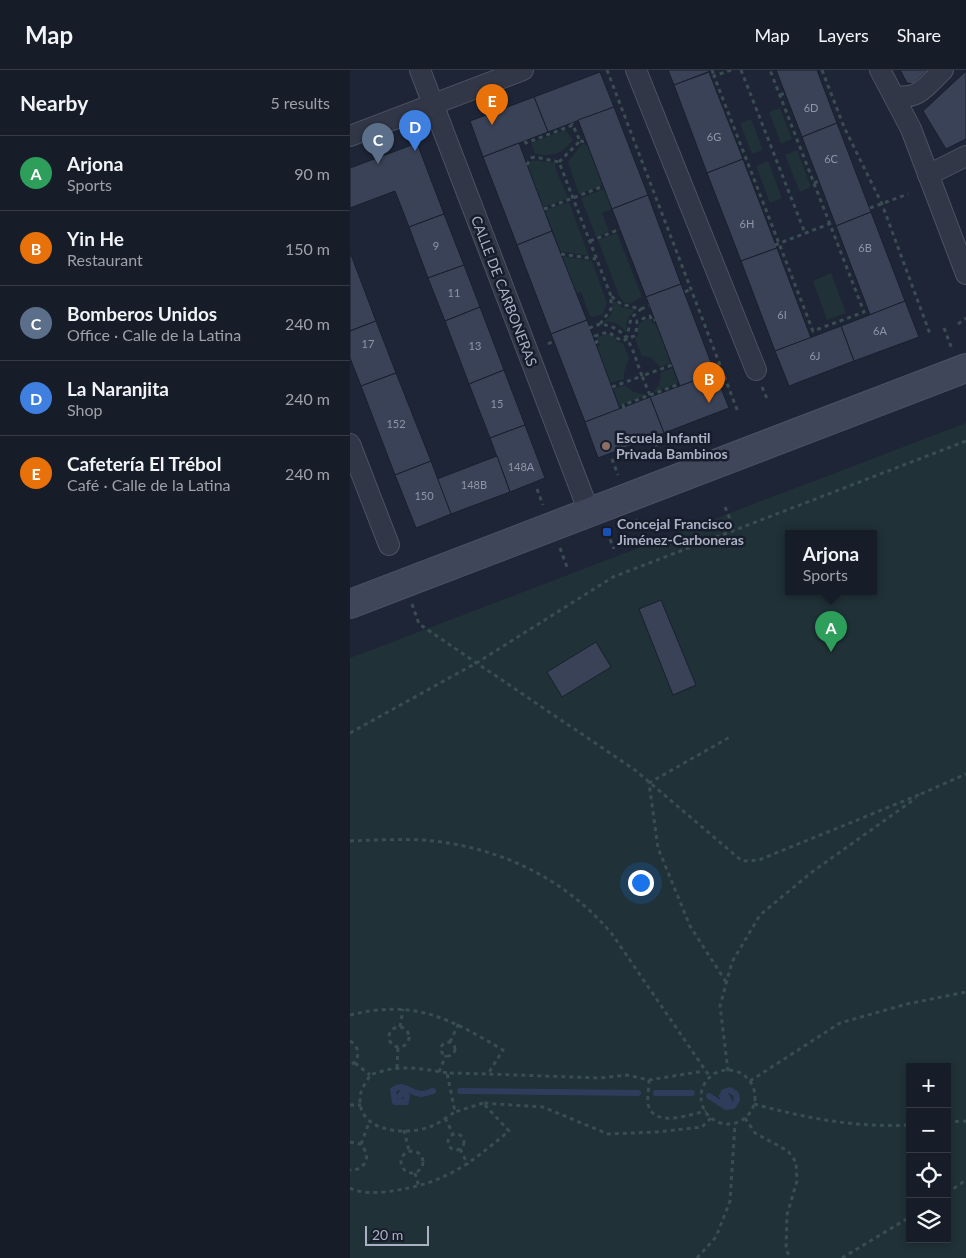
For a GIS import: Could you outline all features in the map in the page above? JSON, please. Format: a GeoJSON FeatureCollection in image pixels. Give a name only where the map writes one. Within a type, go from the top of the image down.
{"type":"FeatureCollection","features":[{"type":"Feature","properties":{"kind":"street","name":"CALLE DE CARBONERAS"},"geometry":{"type":"LineString","coordinates":[[420,70],[598,522]]}},
{"type":"Feature","properties":{"kind":"street"},"geometry":{"type":"LineString","coordinates":[[350,136],[523,70]]}},
{"type":"Feature","properties":{"kind":"street"},"geometry":{"type":"LineString","coordinates":[[636,70],[756,370]]}},
{"type":"Feature","properties":{"kind":"street"},"geometry":{"type":"LineString","coordinates":[[880,70],[896,96],[966,274]]}},
{"type":"Feature","properties":{"kind":"street"},"geometry":{"type":"LineString","coordinates":[[896,96],[908,98],[920,92],[943,70]]}},
{"type":"Feature","properties":{"kind":"street"},"geometry":{"type":"LineString","coordinates":[[928,175],[966,156]]}},
{"type":"Feature","properties":{"kind":"street"},"geometry":{"type":"LineString","coordinates":[[350,604],[598,522],[960,360]]}},
{"type":"Feature","properties":{"kind":"street"},"geometry":{"type":"LineString","coordinates":[[350,444],[389,545]]}},
{"type":"Feature","properties":{"kind":"path"},"geometry":{"type":"LineString","coordinates":[[607,70],[738,412]]}},
{"type":"Feature","properties":{"kind":"path"},"geometry":{"type":"LineString","coordinates":[[712,70],[761,203],[815,336]]}},
{"type":"Feature","properties":{"kind":"path"},"geometry":{"type":"LineString","coordinates":[[714,76],[731,70]]}},
{"type":"Feature","properties":{"kind":"path"},"geometry":{"type":"LineString","coordinates":[[741,70],[804,233]]}},
{"type":"Feature","properties":{"kind":"path"},"geometry":{"type":"LineString","coordinates":[[770,70],[865,316]]}},
{"type":"Feature","properties":{"kind":"path"},"geometry":{"type":"LineString","coordinates":[[822,70],[844,127],[882,204],[930,334]]}},
{"type":"Feature","properties":{"kind":"path"},"geometry":{"type":"LineString","coordinates":[[780,95],[785,93]]}},
{"type":"Feature","properties":{"kind":"path"},"geometry":{"type":"LineString","coordinates":[[525,141],[526,143],[573,124],[580,141]]}},
{"type":"Feature","properties":{"kind":"path"},"geometry":{"type":"LineString","coordinates":[[580,141],[586,142]]}},
{"type":"Feature","properties":{"kind":"path"},"geometry":{"type":"LineString","coordinates":[[559,162],[580,141]]}},
{"type":"Feature","properties":{"kind":"path"},"geometry":{"type":"LineString","coordinates":[[527,165],[531,158],[535,157],[559,162]]}},
{"type":"Feature","properties":{"kind":"path"},"geometry":{"type":"LineString","coordinates":[[559,162],[611,296],[611,309],[600,324],[590,328]]}},
{"type":"Feature","properties":{"kind":"path"},"geometry":{"type":"LineString","coordinates":[[814,183],[819,181]]}},
{"type":"Feature","properties":{"kind":"path"},"geometry":{"type":"LineString","coordinates":[[544,209],[604,186]]}},
{"type":"Feature","properties":{"kind":"path"},"geometry":{"type":"LineString","coordinates":[[870,208],[908,194]]}},
{"type":"Feature","properties":{"kind":"path"},"geometry":{"type":"LineString","coordinates":[[777,244],[834,222]]}},
{"type":"Feature","properties":{"kind":"path"},"geometry":{"type":"LineString","coordinates":[[590,241],[620,229]]}},
{"type":"Feature","properties":{"kind":"path"},"geometry":{"type":"LineString","coordinates":[[561,254],[597,259]]}},
{"type":"Feature","properties":{"kind":"path"},"geometry":{"type":"LineString","coordinates":[[848,272],[853,270]]}},
{"type":"Feature","properties":{"kind":"path"},"geometry":{"type":"LineString","coordinates":[[687,278],[695,275]]}},
{"type":"Feature","properties":{"kind":"path"},"geometry":{"type":"LineString","coordinates":[[685,292],[691,289]]}},
{"type":"Feature","properties":{"kind":"path"},"geometry":{"type":"LineString","coordinates":[[611,296],[621,304],[641,308],[649,306]]}},
{"type":"Feature","properties":{"kind":"path"},"geometry":{"type":"LineString","coordinates":[[627,338],[631,318],[641,308]]}},
{"type":"Feature","properties":{"kind":"path"},"geometry":{"type":"LineString","coordinates":[[813,331],[864,312]]}},
{"type":"Feature","properties":{"kind":"path"},"geometry":{"type":"LineString","coordinates":[[595,343],[595,336],[607,332],[612,333],[622,341],[636,333],[637,321],[650,316],[652,321],[654,320]]}},
{"type":"Feature","properties":{"kind":"path"},"geometry":{"type":"LineString","coordinates":[[958,324],[966,318]]}},
{"type":"Feature","properties":{"kind":"path"},"geometry":{"type":"LineString","coordinates":[[600,324],[618,328],[627,338],[650,395]]}},
{"type":"Feature","properties":{"kind":"path"},"geometry":{"type":"LineString","coordinates":[[944,328],[960,360]]}},
{"type":"Feature","properties":{"kind":"path"},"geometry":{"type":"LineString","coordinates":[[548,344],[554,342]]}},
{"type":"Feature","properties":{"kind":"path"},"geometry":{"type":"LineString","coordinates":[[612,387],[672,365]]}},
{"type":"Feature","properties":{"kind":"path"},"geometry":{"type":"LineString","coordinates":[[624,408],[623,406],[650,395],[677,385],[678,387]]}},
{"type":"Feature","properties":{"kind":"path"},"geometry":{"type":"LineString","coordinates":[[763,389],[768,401]]}},
{"type":"Feature","properties":{"kind":"path"},"geometry":{"type":"LineString","coordinates":[[350,733],[478,662],[613,577],[966,441]]}},
{"type":"Feature","properties":{"kind":"path"},"geometry":{"type":"LineString","coordinates":[[655,443],[661,457]]}},
{"type":"Feature","properties":{"kind":"path"},"geometry":{"type":"LineString","coordinates":[[612,459],[621,481]]}},
{"type":"Feature","properties":{"kind":"path"},"geometry":{"type":"LineString","coordinates":[[537,489],[545,510]]}},
{"type":"Feature","properties":{"kind":"path"},"geometry":{"type":"LineString","coordinates":[[725,507],[734,530]]}},
{"type":"Feature","properties":{"kind":"path"},"geometry":{"type":"LineString","coordinates":[[635,517],[643,538]]}},
{"type":"Feature","properties":{"kind":"path"},"geometry":{"type":"LineString","coordinates":[[598,522],[614,549]]}},
{"type":"Feature","properties":{"kind":"path"},"geometry":{"type":"LineString","coordinates":[[559,545],[567,567]]}},
{"type":"Feature","properties":{"kind":"path"},"geometry":{"type":"LineString","coordinates":[[411,601],[419,624],[478,662],[635,770],[742,861],[759,860],[966,774]]}},
{"type":"Feature","properties":{"kind":"path"},"geometry":{"type":"LineString","coordinates":[[649,783],[730,736]]}},
{"type":"Feature","properties":{"kind":"path"},"geometry":{"type":"LineString","coordinates":[[649,783],[658,848],[690,926],[726,982]]}},
{"type":"Feature","properties":{"kind":"path"},"geometry":{"type":"LineString","coordinates":[[728,1071],[720,1006],[732,962],[760,914],[812,872],[921,794]]}},
{"type":"Feature","properties":{"kind":"path"},"geometry":{"type":"LineString","coordinates":[[350,840],[422,840],[460,845],[493,853],[535,870],[571,893],[594,913],[612,934],[704,1071],[710,1077]]}},
{"type":"Feature","properties":{"kind":"path"},"geometry":{"type":"LineString","coordinates":[[750,1081],[840,1023],[907,1004],[966,992]]}},
{"type":"Feature","properties":{"kind":"path"},"geometry":{"type":"LineString","coordinates":[[350,1015],[376,1009],[403,1009],[429,1013],[459,1023],[503,1050],[488,1074]]}},
{"type":"Feature","properties":{"kind":"path"},"geometry":{"type":"LineString","coordinates":[[400,1027],[403,1009]]}},
{"type":"Feature","properties":{"kind":"path"},"geometry":{"type":"LineString","coordinates":[[446,1056],[442,1051],[442,1045],[450,1042],[459,1023]]}},
{"type":"Feature","properties":{"kind":"path"},"geometry":{"type":"LineString","coordinates":[[400,1027],[408,1031],[408,1040],[398,1047],[390,1042],[388,1037],[392,1029],[400,1027]]}},
{"type":"Feature","properties":{"kind":"path"},"geometry":{"type":"LineString","coordinates":[[350,1041],[357,1046],[358,1052],[355,1062],[350,1066]]}},
{"type":"Feature","properties":{"kind":"path"},"geometry":{"type":"LineString","coordinates":[[439,1072],[446,1056],[454,1052],[454,1046],[450,1042]]}},
{"type":"Feature","properties":{"kind":"path"},"geometry":{"type":"LineString","coordinates":[[397,1068],[398,1047]]}},
{"type":"Feature","properties":{"kind":"path"},"geometry":{"type":"LineString","coordinates":[[355,1062],[370,1075]]}},
{"type":"Feature","properties":{"kind":"path"},"geometry":{"type":"LineString","coordinates":[[704,1071],[650,1080],[628,1075],[600,1078],[447,1073],[415,1067],[397,1068],[370,1075],[361,1092],[361,1105],[369,1123],[388,1131],[432,1126],[455,1112],[483,1103],[543,1107],[608,1134],[657,1132],[702,1126],[711,1118]]}},
{"type":"Feature","properties":{"kind":"path"},"geometry":{"type":"LineString","coordinates":[[728,1071],[744,1076],[750,1081],[755,1092],[754,1104],[745,1118],[734,1124],[718,1122],[711,1118],[702,1103],[704,1084],[710,1077],[728,1071]]}},
{"type":"Feature","properties":{"kind":"path"},"geometry":{"type":"LineString","coordinates":[[447,1073],[455,1112]]}},
{"type":"Feature","properties":{"kind":"path"},"geometry":{"type":"LineString","coordinates":[[650,1080],[648,1105],[656,1115],[667,1120],[706,1111]]}},
{"type":"Feature","properties":{"kind":"path"},"geometry":{"type":"LineString","coordinates":[[350,1188],[382,1193],[419,1187],[446,1178],[468,1165],[510,1131],[483,1103]]}},
{"type":"Feature","properties":{"kind":"path"},"geometry":{"type":"LineString","coordinates":[[754,1104],[808,1118],[880,1127],[906,1125]]}},
{"type":"Feature","properties":{"kind":"path"},"geometry":{"type":"LineString","coordinates":[[350,1105],[361,1105]]}},
{"type":"Feature","properties":{"kind":"path"},"geometry":{"type":"LineString","coordinates":[[444,1118],[453,1134]]}},
{"type":"Feature","properties":{"kind":"path"},"geometry":{"type":"LineString","coordinates":[[745,1118],[755,1133],[788,1151],[796,1162],[797,1181],[787,1215],[786,1249],[790,1258]]}},
{"type":"Feature","properties":{"kind":"path"},"geometry":{"type":"LineString","coordinates":[[951,1122],[966,1121]]}},
{"type":"Feature","properties":{"kind":"path"},"geometry":{"type":"LineString","coordinates":[[361,1144],[369,1123]]}},
{"type":"Feature","properties":{"kind":"path"},"geometry":{"type":"LineString","coordinates":[[697,1258],[716,1237],[730,1201],[734,1124]]}},
{"type":"Feature","properties":{"kind":"path"},"geometry":{"type":"LineString","coordinates":[[404,1130],[409,1151]]}},
{"type":"Feature","properties":{"kind":"path"},"geometry":{"type":"LineString","coordinates":[[453,1134],[460,1135],[464,1140],[460,1149]]}},
{"type":"Feature","properties":{"kind":"path"},"geometry":{"type":"LineString","coordinates":[[453,1134],[448,1140],[450,1147],[456,1150],[460,1149]]}},
{"type":"Feature","properties":{"kind":"path"},"geometry":{"type":"LineString","coordinates":[[350,1142],[361,1144],[365,1148],[367,1161],[358,1170],[350,1170]]}},
{"type":"Feature","properties":{"kind":"path"},"geometry":{"type":"LineString","coordinates":[[460,1149],[468,1165]]}},
{"type":"Feature","properties":{"kind":"path"},"geometry":{"type":"LineString","coordinates":[[409,1151],[418,1153],[423,1161],[422,1166],[415,1173]]}},
{"type":"Feature","properties":{"kind":"path"},"geometry":{"type":"LineString","coordinates":[[409,1151],[401,1158],[402,1168],[405,1172],[415,1173]]}},
{"type":"Feature","properties":{"kind":"path"},"geometry":{"type":"LineString","coordinates":[[415,1173],[419,1187]]}},
{"type":"Feature","properties":{"kind":"path"},"geometry":{"type":"LineString","coordinates":[[951,1190],[966,1180]]}},
{"type":"Feature","properties":{"kind":"path"},"geometry":{"type":"LineString","coordinates":[[842,1258],[906,1219]]}},
{"type":"Feature","properties":{"kind":"shaded area"},"geometry":{"type":"Polygon","coordinates":[[[780,108],[792,139],[781,144],[769,112],[780,108]]]}},
{"type":"Feature","properties":{"kind":"shaded area"},"geometry":{"type":"Polygon","coordinates":[[[751,119],[763,150],[752,154],[740,123],[751,119]]]}},
{"type":"Feature","properties":{"kind":"shaded area"},"geometry":{"type":"Polygon","coordinates":[[[565,130],[573,140],[565,149],[552,155],[535,154],[531,143],[565,130]]]}},
{"type":"Feature","properties":{"kind":"shaded area"},"geometry":{"type":"Polygon","coordinates":[[[582,144],[588,145],[603,185],[579,194],[568,162],[582,144]]]}},
{"type":"Feature","properties":{"kind":"shaded area"},"geometry":{"type":"Polygon","coordinates":[[[797,150],[811,187],[800,192],[785,155],[797,150]]]}},
{"type":"Feature","properties":{"kind":"shaded area"},"geometry":{"type":"Polygon","coordinates":[[[532,160],[556,163],[555,167],[568,198],[543,207],[528,167],[532,160]]]}},
{"type":"Feature","properties":{"kind":"shaded area"},"geometry":{"type":"Polygon","coordinates":[[[768,161],[782,198],[770,203],[756,166],[768,161]]]}},
{"type":"Feature","properties":{"kind":"shaded area"},"geometry":{"type":"Polygon","coordinates":[[[604,189],[612,209],[602,213],[609,231],[596,237],[581,198],[604,189]]]}},
{"type":"Feature","properties":{"kind":"shaded area"},"geometry":{"type":"Polygon","coordinates":[[[569,202],[589,256],[560,251],[545,210],[569,202]]]}},
{"type":"Feature","properties":{"kind":"shaded area"},"geometry":{"type":"Polygon","coordinates":[[[617,233],[642,297],[630,304],[624,302],[619,296],[598,240],[617,233]]]}},
{"type":"Feature","properties":{"kind":"shaded area"},"geometry":{"type":"Polygon","coordinates":[[[562,256],[592,261],[607,303],[603,314],[590,316],[581,292],[576,293],[562,256]]]}},
{"type":"Feature","properties":{"kind":"shaded area"},"geometry":{"type":"Polygon","coordinates":[[[831,273],[846,313],[827,320],[813,281],[831,273]]]}},
{"type":"Feature","properties":{"kind":"shaded area"},"geometry":{"type":"Polygon","coordinates":[[[612,299],[623,308],[637,309],[628,320],[626,326],[627,334],[617,324],[603,322],[612,312],[612,299]]]}},
{"type":"Feature","properties":{"kind":"shaded area"},"geometry":{"type":"Polygon","coordinates":[[[650,318],[653,324],[656,324],[671,363],[660,367],[652,358],[642,356],[635,339],[638,336],[640,324],[650,318]]]}},
{"type":"Feature","properties":{"kind":"shaded area"},"geometry":{"type":"Polygon","coordinates":[[[608,334],[615,337],[617,342],[623,343],[629,358],[624,372],[624,379],[610,383],[597,347],[600,345],[597,337],[608,334]]]}},
{"type":"Feature","properties":{"kind":"shaded area"},"geometry":{"type":"Polygon","coordinates":[[[673,368],[678,383],[652,393],[659,385],[661,372],[673,368]]]}},
{"type":"Feature","properties":{"kind":"shaded area"},"geometry":{"type":"Polygon","coordinates":[[[625,385],[634,392],[647,395],[619,406],[613,389],[625,385]]]}},
{"type":"Feature","properties":{"kind":"shaded area"},"geometry":{"type":"Polygon","coordinates":[[[966,423],[966,1258],[350,1258],[350,658],[966,423]]]}},
{"type":"Feature","properties":{"kind":"building"},"geometry":{"type":"Polygon","coordinates":[[[668,70],[713,70],[674,85],[668,70]]]}},
{"type":"Feature","properties":{"kind":"building"},"geometry":{"type":"Polygon","coordinates":[[[776,70],[817,70],[837,123],[802,137],[776,70]]]}},
{"type":"Feature","properties":{"kind":"building"},"geometry":{"type":"Polygon","coordinates":[[[900,70],[928,70],[913,84],[907,83],[900,70]]]}},
{"type":"Feature","properties":{"kind":"building"},"geometry":{"type":"Polygon","coordinates":[[[966,71],[966,139],[946,149],[923,111],[966,71]]]}},
{"type":"Feature","properties":{"kind":"building"},"geometry":{"type":"Polygon","coordinates":[[[600,72],[614,107],[548,132],[534,97],[600,72]]]}},
{"type":"Feature","properties":{"kind":"building"},"geometry":{"type":"Polygon","coordinates":[[[709,72],[743,159],[707,173],[674,85],[709,72]]]}},
{"type":"Feature","properties":{"kind":"building"},"geometry":{"type":"Polygon","coordinates":[[[534,97],[548,132],[483,157],[470,121],[534,97]]]}},
{"type":"Feature","properties":{"kind":"building"},"geometry":{"type":"Polygon","coordinates":[[[614,107],[648,195],[612,209],[578,120],[614,107]]]}},
{"type":"Feature","properties":{"kind":"building"},"geometry":{"type":"Polygon","coordinates":[[[837,123],[871,212],[836,226],[802,137],[837,123]]]}},
{"type":"Feature","properties":{"kind":"building"},"geometry":{"type":"Polygon","coordinates":[[[417,143],[444,214],[409,227],[395,191],[350,208],[350,168],[417,143]]]}},
{"type":"Feature","properties":{"kind":"building"},"geometry":{"type":"Polygon","coordinates":[[[519,143],[552,231],[517,245],[483,157],[519,143]]]}},
{"type":"Feature","properties":{"kind":"building"},"geometry":{"type":"Polygon","coordinates":[[[743,159],[777,248],[741,261],[707,173],[743,159]]]}},
{"type":"Feature","properties":{"kind":"building"},"geometry":{"type":"Polygon","coordinates":[[[648,195],[681,284],[646,297],[612,209],[648,195]]]}},
{"type":"Feature","properties":{"kind":"building"},"geometry":{"type":"Polygon","coordinates":[[[871,212],[905,301],[870,315],[836,226],[871,212]]]}},
{"type":"Feature","properties":{"kind":"building"},"geometry":{"type":"Polygon","coordinates":[[[444,214],[464,265],[428,278],[409,227],[444,214]]]}},
{"type":"Feature","properties":{"kind":"building"},"geometry":{"type":"Polygon","coordinates":[[[552,231],[587,320],[551,334],[517,245],[552,231]]]}},
{"type":"Feature","properties":{"kind":"building"},"geometry":{"type":"Polygon","coordinates":[[[777,248],[811,338],[775,351],[741,261],[777,248]]]}},
{"type":"Feature","properties":{"kind":"building"},"geometry":{"type":"Polygon","coordinates":[[[350,252],[376,321],[350,331],[350,252]]]}},
{"type":"Feature","properties":{"kind":"building"},"geometry":{"type":"Polygon","coordinates":[[[464,265],[480,307],[445,321],[428,278],[464,265]]]}},
{"type":"Feature","properties":{"kind":"building"},"geometry":{"type":"Polygon","coordinates":[[[681,284],[715,373],[680,386],[646,297],[681,284]]]}},
{"type":"Feature","properties":{"kind":"building"},"geometry":{"type":"Polygon","coordinates":[[[905,301],[919,337],[854,361],[841,326],[905,301]]]}},
{"type":"Feature","properties":{"kind":"building"},"geometry":{"type":"Polygon","coordinates":[[[480,307],[504,370],[469,384],[445,321],[480,307]]]}},
{"type":"Feature","properties":{"kind":"building"},"geometry":{"type":"Polygon","coordinates":[[[587,320],[620,409],[585,422],[551,334],[587,320]]]}},
{"type":"Feature","properties":{"kind":"building"},"geometry":{"type":"Polygon","coordinates":[[[376,321],[396,373],[361,386],[350,358],[350,331],[376,321]]]}},
{"type":"Feature","properties":{"kind":"building"},"geometry":{"type":"Polygon","coordinates":[[[841,326],[854,361],[789,386],[775,351],[841,326]]]}},
{"type":"Feature","properties":{"kind":"building"},"geometry":{"type":"Polygon","coordinates":[[[504,370],[525,425],[490,438],[469,384],[504,370]]]}},
{"type":"Feature","properties":{"kind":"building"},"geometry":{"type":"Polygon","coordinates":[[[396,373],[431,461],[395,475],[361,386],[396,373]]]}},
{"type":"Feature","properties":{"kind":"building"},"geometry":{"type":"Polygon","coordinates":[[[715,373],[729,408],[664,433],[650,397],[715,373]]]}},
{"type":"Feature","properties":{"kind":"building"},"geometry":{"type":"Polygon","coordinates":[[[650,397],[664,433],[598,458],[585,422],[650,397]]]}},
{"type":"Feature","properties":{"kind":"building"},"geometry":{"type":"Polygon","coordinates":[[[525,425],[545,478],[510,492],[490,438],[525,425]]]}},
{"type":"Feature","properties":{"kind":"building"},"geometry":{"type":"Polygon","coordinates":[[[497,456],[510,492],[451,514],[437,479],[497,456]]]}},
{"type":"Feature","properties":{"kind":"building"},"geometry":{"type":"Polygon","coordinates":[[[431,461],[451,514],[416,528],[395,475],[431,461]]]}},
{"type":"Feature","properties":{"kind":"building"},"geometry":{"type":"Polygon","coordinates":[[[661,600],[696,685],[673,695],[639,609],[661,600]]]}},
{"type":"Feature","properties":{"kind":"building"},"geometry":{"type":"Polygon","coordinates":[[[596,642],[611,667],[562,697],[547,672],[596,642]]]}},
{"type":"Feature","properties":{"kind":"waterway"},"geometry":{"type":"LineString","coordinates":[[400,1096],[403,1092],[407,1096],[406,1102],[395,1102],[393,1090],[404,1087],[421,1094],[433,1091]]}},
{"type":"Feature","properties":{"kind":"waterway"},"geometry":{"type":"LineString","coordinates":[[709,1096],[726,1107],[733,1106],[737,1100],[736,1094],[730,1090],[724,1092],[722,1096],[725,1102],[729,1101],[727,1097]]}},
{"type":"Feature","properties":{"kind":"waterway"},"geometry":{"type":"LineString","coordinates":[[460,1091],[638,1093]]}},
{"type":"Feature","properties":{"kind":"waterway"},"geometry":{"type":"LineString","coordinates":[[656,1093],[692,1093]]}},
{"type":"Feature","properties":{"kind":"place","name":"Cafetería El Trébol"},"geometry":{"type":"Point","coordinates":[492,125]}},
{"type":"Feature","properties":{"kind":"place","name":"La Naranjita"},"geometry":{"type":"Point","coordinates":[415,151]}},
{"type":"Feature","properties":{"kind":"place","name":"Bomberos Unidos"},"geometry":{"type":"Point","coordinates":[378,164]}},
{"type":"Feature","properties":{"kind":"place","name":"Yin He"},"geometry":{"type":"Point","coordinates":[709,403]}},
{"type":"Feature","properties":{"kind":"place","name":"Escuela Infantil Privada Bambinos"},"geometry":{"type":"Point","coordinates":[606,446]}},
{"type":"Feature","properties":{"kind":"place","name":"Concejal Francisco Jiménez-Carboneras"},"geometry":{"type":"Point","coordinates":[607,532]}},
{"type":"Feature","properties":{"kind":"place","name":"Arjona"},"geometry":{"type":"Point","coordinates":[831,652]}}]}
